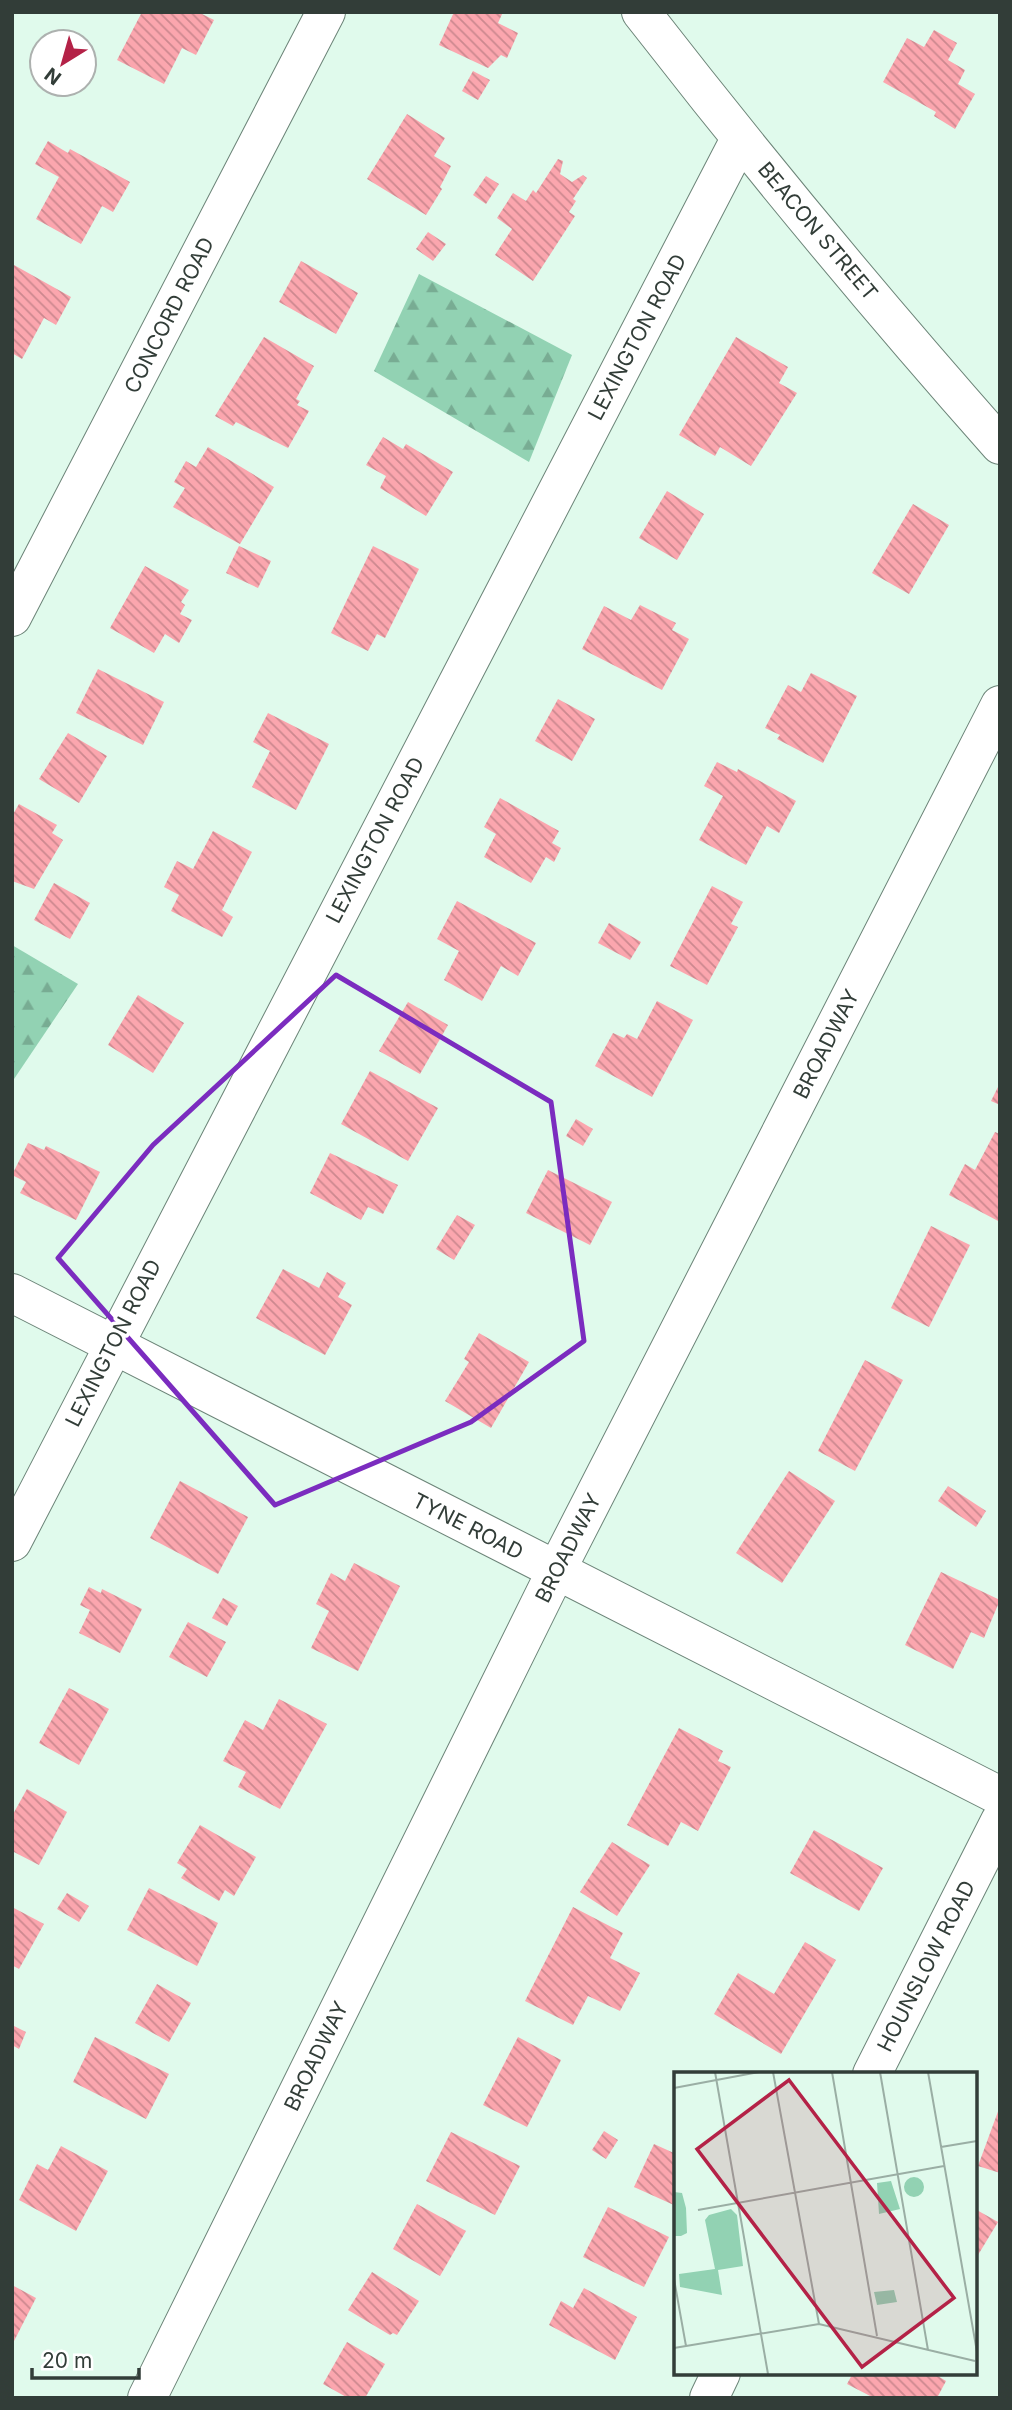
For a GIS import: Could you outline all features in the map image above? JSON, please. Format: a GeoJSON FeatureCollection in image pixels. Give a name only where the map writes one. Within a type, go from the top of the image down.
{"type":"FeatureCollection","features":[{"type":"Feature","properties":{"kind":"street","name":"CONCORD ROAD"},"geometry":{"type":"LineString","coordinates":[[12,617],[326,12]]}},
{"type":"Feature","properties":{"kind":"street","name":"BEACON STREET"},"geometry":{"type":"LineString","coordinates":[[641,12],[740,139],[921,357],[1000,445]]}},
{"type":"Feature","properties":{"kind":"street","name":"LEXINGTON ROAD"},"geometry":{"type":"LineString","coordinates":[[12,1542],[740,139]]}},
{"type":"Feature","properties":{"kind":"street","name":"BROADWAY"},"geometry":{"type":"LineString","coordinates":[[147,2398],[556,1571],[1000,705]]}},
{"type":"Feature","properties":{"kind":"street","name":"TYNE ROAD"},"geometry":{"type":"LineString","coordinates":[[12,1293],[1000,1796]]}},
{"type":"Feature","properties":{"kind":"street","name":"HOUNSLOW ROAD"},"geometry":{"type":"LineString","coordinates":[[873,2072],[1000,1821]]}},
{"type":"Feature","properties":{"kind":"street"},"geometry":{"type":"LineString","coordinates":[[709,2398],[720,2375]]}},
{"type":"Feature","properties":{"kind":"highlighted area"},"geometry":{"type":"Polygon","coordinates":[[[336,975],[551,1102],[584,1341],[471,1422],[275,1505],[58,1258],[153,1145],[336,975]]]}},
{"type":"Feature","properties":{"kind":"green space"},"geometry":{"type":"Polygon","coordinates":[[[419,274],[572,355],[529,462],[374,371],[419,274]]]}},
{"type":"Feature","properties":{"kind":"green space"},"geometry":{"type":"Polygon","coordinates":[[[12,945],[78,984],[12,1082],[12,945]]]}},
{"type":"Feature","properties":{"kind":"building"},"geometry":{"type":"Polygon","coordinates":[[[142,12],[198,12],[214,20],[196,55],[182,48],[164,84],[117,60],[142,12]]]}},
{"type":"Feature","properties":{"kind":"building"},"geometry":{"type":"Polygon","coordinates":[[[454,12],[503,12],[498,23],[518,33],[507,58],[501,55],[488,68],[439,45],[454,12]]]}},
{"type":"Feature","properties":{"kind":"building"},"geometry":{"type":"Polygon","coordinates":[[[934,30],[957,43],[948,60],[965,70],[958,84],[975,94],[955,129],[934,116],[936,112],[883,82],[907,38],[924,47],[934,30]]]}},
{"type":"Feature","properties":{"kind":"building"},"geometry":{"type":"Polygon","coordinates":[[[473,71],[490,80],[478,100],[462,91],[473,71]]]}},
{"type":"Feature","properties":{"kind":"building"},"geometry":{"type":"Polygon","coordinates":[[[407,114],[445,138],[434,156],[451,166],[440,187],[442,189],[426,215],[367,179],[407,114]]]}},
{"type":"Feature","properties":{"kind":"building"},"geometry":{"type":"Polygon","coordinates":[[[48,141],[68,153],[70,149],[130,182],[113,212],[102,206],[81,244],[36,219],[59,177],[35,164],[48,141]]]}},
{"type":"Feature","properties":{"kind":"building"},"geometry":{"type":"Polygon","coordinates":[[[558,159],[563,161],[560,174],[572,182],[583,175],[587,178],[573,199],[576,201],[569,212],[575,216],[533,281],[495,255],[512,229],[497,218],[513,193],[526,201],[533,190],[536,193],[558,159]]]}},
{"type":"Feature","properties":{"kind":"building"},"geometry":{"type":"Polygon","coordinates":[[[486,176],[499,184],[486,204],[473,195],[486,176]]]}},
{"type":"Feature","properties":{"kind":"building"},"geometry":{"type":"Polygon","coordinates":[[[428,232],[446,244],[433,261],[416,249],[428,232]]]}},
{"type":"Feature","properties":{"kind":"building"},"geometry":{"type":"Polygon","coordinates":[[[301,261],[358,293],[336,334],[279,302],[301,261]]]}},
{"type":"Feature","properties":{"kind":"building"},"geometry":{"type":"Polygon","coordinates":[[[14,265],[71,297],[56,325],[44,318],[22,359],[12,353],[14,265]]]}},
{"type":"Feature","properties":{"kind":"building"},"geometry":{"type":"Polygon","coordinates":[[[264,337],[314,366],[296,399],[300,401],[297,405],[309,411],[288,448],[236,422],[233,426],[215,416],[264,337]]]}},
{"type":"Feature","properties":{"kind":"building"},"geometry":{"type":"Polygon","coordinates":[[[736,337],[788,367],[779,383],[797,393],[751,466],[720,447],[715,456],[679,435],[736,337]]]}},
{"type":"Feature","properties":{"kind":"building"},"geometry":{"type":"Polygon","coordinates":[[[383,437],[403,449],[406,444],[453,472],[426,516],[380,488],[386,476],[366,465],[383,437]]]}},
{"type":"Feature","properties":{"kind":"building"},"geometry":{"type":"Polygon","coordinates":[[[208,447],[274,487],[240,544],[173,507],[185,488],[174,482],[186,461],[196,467],[208,447]]]}},
{"type":"Feature","properties":{"kind":"building"},"geometry":{"type":"Polygon","coordinates":[[[667,491],[704,514],[677,560],[639,538],[667,491]]]}},
{"type":"Feature","properties":{"kind":"building"},"geometry":{"type":"Polygon","coordinates":[[[913,504],[949,525],[909,594],[872,573],[913,504]]]}},
{"type":"Feature","properties":{"kind":"building"},"geometry":{"type":"Polygon","coordinates":[[[239,546],[271,561],[258,588],[226,573],[239,546]]]}},
{"type":"Feature","properties":{"kind":"building"},"geometry":{"type":"Polygon","coordinates":[[[373,546],[419,569],[385,638],[377,634],[368,651],[331,633],[373,546]]]}},
{"type":"Feature","properties":{"kind":"building"},"geometry":{"type":"Polygon","coordinates":[[[145,566],[189,590],[181,602],[185,605],[180,614],[192,620],[179,643],[165,634],[154,653],[110,628],[145,566]]]}},
{"type":"Feature","properties":{"kind":"building"},"geometry":{"type":"Polygon","coordinates":[[[640,605],[676,623],[672,630],[689,639],[662,690],[582,649],[604,606],[631,620],[640,605]]]}},
{"type":"Feature","properties":{"kind":"building"},"geometry":{"type":"Polygon","coordinates":[[[98,669],[164,702],[143,745],[76,713],[98,669]]]}},
{"type":"Feature","properties":{"kind":"building"},"geometry":{"type":"Polygon","coordinates":[[[811,673],[857,696],[823,763],[777,739],[780,735],[765,728],[788,685],[801,692],[811,673]]]}},
{"type":"Feature","properties":{"kind":"building"},"geometry":{"type":"Polygon","coordinates":[[[558,699],[595,719],[572,761],[535,741],[558,699]]]}},
{"type":"Feature","properties":{"kind":"building"},"geometry":{"type":"Polygon","coordinates":[[[268,713],[329,744],[296,810],[252,787],[270,751],[253,742],[268,713]]]}},
{"type":"Feature","properties":{"kind":"building"},"geometry":{"type":"Polygon","coordinates":[[[68,733],[107,756],[79,803],[39,779],[68,733]]]}},
{"type":"Feature","properties":{"kind":"building"},"geometry":{"type":"Polygon","coordinates":[[[717,762],[737,772],[738,769],[796,801],[779,833],[767,826],[746,865],[699,840],[723,796],[704,786],[717,762]]]}},
{"type":"Feature","properties":{"kind":"building"},"geometry":{"type":"Polygon","coordinates":[[[500,798],[559,831],[552,843],[561,848],[554,862],[546,857],[531,883],[484,857],[496,834],[484,827],[500,798]]]}},
{"type":"Feature","properties":{"kind":"building"},"geometry":{"type":"Polygon","coordinates":[[[19,804],[57,825],[52,833],[63,840],[34,889],[12,881],[12,816],[19,804]]]}},
{"type":"Feature","properties":{"kind":"building"},"geometry":{"type":"Polygon","coordinates":[[[213,831],[252,852],[222,910],[233,917],[222,937],[171,911],[179,895],[164,887],[177,861],[193,869],[213,831]]]}},
{"type":"Feature","properties":{"kind":"building"},"geometry":{"type":"Polygon","coordinates":[[[54,883],[90,903],[70,939],[34,920],[54,883]]]}},
{"type":"Feature","properties":{"kind":"building"},"geometry":{"type":"Polygon","coordinates":[[[712,886],[743,902],[731,924],[738,927],[707,985],[670,966],[712,886]]]}},
{"type":"Feature","properties":{"kind":"building"},"geometry":{"type":"Polygon","coordinates":[[[457,901],[536,943],[518,976],[501,966],[482,1001],[444,980],[459,951],[437,939],[457,901]]]}},
{"type":"Feature","properties":{"kind":"building"},"geometry":{"type":"Polygon","coordinates":[[[609,923],[641,942],[630,960],[598,943],[609,923]]]}},
{"type":"Feature","properties":{"kind":"building"},"geometry":{"type":"Polygon","coordinates":[[[138,995],[184,1023],[153,1073],[108,1045],[138,995]]]}},
{"type":"Feature","properties":{"kind":"building"},"geometry":{"type":"Polygon","coordinates":[[[657,1001],[693,1020],[652,1097],[595,1066],[613,1033],[624,1038],[627,1034],[637,1039],[657,1001]]]}},
{"type":"Feature","properties":{"kind":"building"},"geometry":{"type":"Polygon","coordinates":[[[408,1002],[448,1025],[420,1074],[379,1051],[408,1002]]]}},
{"type":"Feature","properties":{"kind":"building"},"geometry":{"type":"Polygon","coordinates":[[[370,1071],[438,1108],[408,1161],[341,1124],[370,1071]]]}},
{"type":"Feature","properties":{"kind":"building"},"geometry":{"type":"Polygon","coordinates":[[[1000,1083],[1000,1105],[991,1101],[1000,1083]]]}},
{"type":"Feature","properties":{"kind":"building"},"geometry":{"type":"Polygon","coordinates":[[[576,1119],[593,1129],[583,1146],[566,1136],[576,1119]]]}},
{"type":"Feature","properties":{"kind":"building"},"geometry":{"type":"Polygon","coordinates":[[[995,1132],[1000,1134],[1000,1222],[949,1195],[965,1164],[975,1170],[995,1132]]]}},
{"type":"Feature","properties":{"kind":"building"},"geometry":{"type":"Polygon","coordinates":[[[28,1143],[44,1150],[46,1146],[100,1172],[76,1220],[20,1193],[26,1182],[12,1175],[28,1143]]]}},
{"type":"Feature","properties":{"kind":"building"},"geometry":{"type":"Polygon","coordinates":[[[330,1153],[398,1185],[383,1214],[368,1207],[361,1220],[310,1193],[330,1153]]]}},
{"type":"Feature","properties":{"kind":"building"},"geometry":{"type":"Polygon","coordinates":[[[548,1170],[612,1202],[590,1245],[526,1213],[548,1170]]]}},
{"type":"Feature","properties":{"kind":"building"},"geometry":{"type":"Polygon","coordinates":[[[457,1215],[475,1225],[454,1260],[436,1249],[457,1215]]]}},
{"type":"Feature","properties":{"kind":"building"},"geometry":{"type":"Polygon","coordinates":[[[931,1226],[970,1245],[929,1327],[891,1308],[931,1226]]]}},
{"type":"Feature","properties":{"kind":"building"},"geometry":{"type":"Polygon","coordinates":[[[283,1269],[319,1288],[327,1272],[346,1283],[338,1297],[352,1305],[325,1355],[256,1318],[283,1269]]]}},
{"type":"Feature","properties":{"kind":"building"},"geometry":{"type":"Polygon","coordinates":[[[479,1333],[529,1362],[491,1428],[445,1401],[469,1362],[464,1359],[479,1333]]]}},
{"type":"Feature","properties":{"kind":"building"},"geometry":{"type":"Polygon","coordinates":[[[865,1360],[903,1380],[855,1471],[818,1451],[865,1360]]]}},
{"type":"Feature","properties":{"kind":"building"},"geometry":{"type":"Polygon","coordinates":[[[789,1471],[835,1501],[782,1583],[736,1553],[789,1471]]]}},
{"type":"Feature","properties":{"kind":"building"},"geometry":{"type":"Polygon","coordinates":[[[180,1481],[248,1517],[218,1574],[150,1538],[180,1481]]]}},
{"type":"Feature","properties":{"kind":"building"},"geometry":{"type":"Polygon","coordinates":[[[948,1486],[986,1511],[976,1527],[938,1501],[948,1486]]]}},
{"type":"Feature","properties":{"kind":"building"},"geometry":{"type":"Polygon","coordinates":[[[354,1563],[400,1586],[358,1671],[311,1648],[329,1611],[316,1604],[331,1573],[345,1581],[354,1563]]]}},
{"type":"Feature","properties":{"kind":"building"},"geometry":{"type":"Polygon","coordinates":[[[941,1572],[1000,1600],[984,1638],[971,1632],[953,1669],[905,1645],[941,1572]]]}},
{"type":"Feature","properties":{"kind":"building"},"geometry":{"type":"Polygon","coordinates":[[[89,1587],[101,1593],[102,1589],[142,1609],[120,1653],[79,1633],[90,1610],[80,1605],[89,1587]]]}},
{"type":"Feature","properties":{"kind":"building"},"geometry":{"type":"Polygon","coordinates":[[[223,1598],[238,1606],[227,1626],[212,1618],[223,1598]]]}},
{"type":"Feature","properties":{"kind":"building"},"geometry":{"type":"Polygon","coordinates":[[[188,1622],[226,1642],[207,1677],[169,1657],[188,1622]]]}},
{"type":"Feature","properties":{"kind":"building"},"geometry":{"type":"Polygon","coordinates":[[[69,1688],[109,1709],[79,1765],[39,1743],[69,1688]]]}},
{"type":"Feature","properties":{"kind":"building"},"geometry":{"type":"Polygon","coordinates":[[[279,1699],[327,1724],[280,1809],[238,1787],[246,1772],[223,1761],[245,1720],[263,1730],[279,1699]]]}},
{"type":"Feature","properties":{"kind":"building"},"geometry":{"type":"Polygon","coordinates":[[[679,1728],[723,1751],[718,1761],[731,1767],[698,1831],[681,1822],[668,1846],[627,1825],[679,1728]]]}},
{"type":"Feature","properties":{"kind":"building"},"geometry":{"type":"Polygon","coordinates":[[[27,1789],[67,1812],[39,1865],[12,1851],[12,1816],[27,1789]]]}},
{"type":"Feature","properties":{"kind":"building"},"geometry":{"type":"Polygon","coordinates":[[[200,1825],[256,1857],[234,1896],[225,1890],[219,1901],[181,1878],[187,1869],[177,1863],[200,1825]]]}},
{"type":"Feature","properties":{"kind":"building"},"geometry":{"type":"Polygon","coordinates":[[[814,1830],[883,1868],[859,1911],[790,1873],[814,1830]]]}},
{"type":"Feature","properties":{"kind":"building"},"geometry":{"type":"Polygon","coordinates":[[[612,1842],[650,1865],[617,1916],[580,1892],[612,1842]]]}},
{"type":"Feature","properties":{"kind":"building"},"geometry":{"type":"Polygon","coordinates":[[[149,1888],[218,1923],[197,1966],[127,1930],[149,1888]]]}},
{"type":"Feature","properties":{"kind":"building"},"geometry":{"type":"Polygon","coordinates":[[[67,1893],[89,1906],[79,1922],[57,1909],[67,1893]]]}},
{"type":"Feature","properties":{"kind":"building"},"geometry":{"type":"Polygon","coordinates":[[[12,1907],[44,1924],[19,1969],[12,1965],[12,1907]]]}},
{"type":"Feature","properties":{"kind":"building"},"geometry":{"type":"Polygon","coordinates":[[[573,1907],[623,1933],[610,1958],[640,1973],[620,2011],[588,1996],[573,2025],[525,2001],[573,1907]]]}},
{"type":"Feature","properties":{"kind":"building"},"geometry":{"type":"Polygon","coordinates":[[[805,1942],[836,1960],[781,2054],[714,2014],[738,1973],[774,1994],[805,1942]]]}},
{"type":"Feature","properties":{"kind":"building"},"geometry":{"type":"Polygon","coordinates":[[[157,1984],[191,2003],[169,2042],[135,2023],[157,1984]]]}},
{"type":"Feature","properties":{"kind":"building"},"geometry":{"type":"Polygon","coordinates":[[[12,2025],[26,2032],[19,2049],[12,2045],[12,2025]]]}},
{"type":"Feature","properties":{"kind":"building"},"geometry":{"type":"Polygon","coordinates":[[[95,2037],[169,2074],[146,2119],[73,2082],[95,2037]]]}},
{"type":"Feature","properties":{"kind":"building"},"geometry":{"type":"Polygon","coordinates":[[[518,2037],[561,2060],[527,2127],[483,2105],[518,2037]]]}},
{"type":"Feature","properties":{"kind":"building"},"geometry":{"type":"Polygon","coordinates":[[[1000,2106],[1000,2173],[978,2166],[1000,2106]]]}},
{"type":"Feature","properties":{"kind":"building"},"geometry":{"type":"Polygon","coordinates":[[[604,2131],[618,2140],[606,2159],[592,2150],[604,2131]]]}},
{"type":"Feature","properties":{"kind":"building"},"geometry":{"type":"Polygon","coordinates":[[[451,2132],[520,2166],[495,2215],[426,2181],[451,2132]]]}},
{"type":"Feature","properties":{"kind":"building"},"geometry":{"type":"Polygon","coordinates":[[[654,2144],[674,2153],[674,2205],[634,2187],[654,2144]]]}},
{"type":"Feature","properties":{"kind":"building"},"geometry":{"type":"Polygon","coordinates":[[[61,2146],[108,2171],[76,2231],[19,2200],[37,2164],[48,2170],[61,2146]]]}},
{"type":"Feature","properties":{"kind":"building"},"geometry":{"type":"Polygon","coordinates":[[[417,2204],[466,2231],[440,2276],[393,2249],[417,2204]]]}},
{"type":"Feature","properties":{"kind":"building"},"geometry":{"type":"Polygon","coordinates":[[[608,2207],[669,2237],[644,2287],[583,2257],[608,2207]]]}},
{"type":"Feature","properties":{"kind":"building"},"geometry":{"type":"Polygon","coordinates":[[[977,2210],[998,2222],[977,2257],[977,2210]]]}},
{"type":"Feature","properties":{"kind":"building"},"geometry":{"type":"Polygon","coordinates":[[[372,2272],[419,2301],[397,2335],[390,2335],[348,2310],[372,2272]]]}},
{"type":"Feature","properties":{"kind":"building"},"geometry":{"type":"Polygon","coordinates":[[[12,2285],[36,2298],[12,2345],[12,2285]]]}},
{"type":"Feature","properties":{"kind":"building"},"geometry":{"type":"Polygon","coordinates":[[[584,2288],[637,2317],[615,2360],[549,2325],[561,2301],[573,2308],[584,2288]]]}},
{"type":"Feature","properties":{"kind":"building"},"geometry":{"type":"Polygon","coordinates":[[[347,2342],[385,2364],[365,2398],[348,2398],[323,2384],[347,2342]]]}},
{"type":"Feature","properties":{"kind":"building"},"geometry":{"type":"Polygon","coordinates":[[[852,2375],[936,2375],[946,2381],[937,2398],[874,2398],[847,2384],[852,2375]]]}}]}
